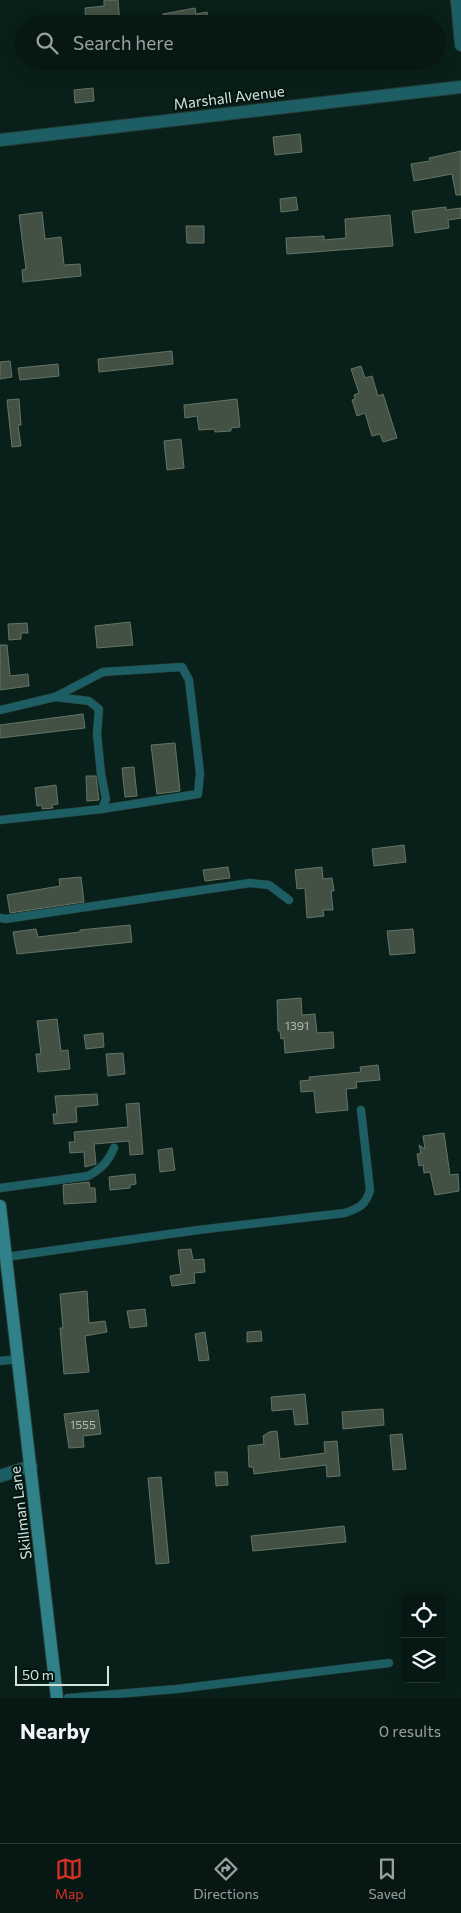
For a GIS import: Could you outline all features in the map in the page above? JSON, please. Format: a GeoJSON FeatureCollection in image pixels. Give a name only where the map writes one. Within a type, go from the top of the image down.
{"type":"FeatureCollection","features":[{"type":"Feature","properties":{"kind":"street"},"geometry":{"type":"LineString","coordinates":[[457,0],[461,45]]}},
{"type":"Feature","properties":{"kind":"street","name":"Marshall Avenue"},"geometry":{"type":"LineString","coordinates":[[0,140],[461,87]]}},
{"type":"Feature","properties":{"kind":"street","name":"Skillman Lane"},"geometry":{"type":"LineString","coordinates":[[0,1206],[58,1698]]}},
{"type":"Feature","properties":{"kind":"street"},"geometry":{"type":"LineString","coordinates":[[0,1476],[31,1466]]}},
{"type":"Feature","properties":{"kind":"lane"},"geometry":{"type":"LineString","coordinates":[[0,710],[55,697],[103,672],[182,667],[189,680],[200,774],[198,794],[102,809],[0,820]]}},
{"type":"Feature","properties":{"kind":"lane"},"geometry":{"type":"LineString","coordinates":[[55,697],[89,701],[99,708],[98,749],[106,799],[102,809]]}},
{"type":"Feature","properties":{"kind":"lane"},"geometry":{"type":"LineString","coordinates":[[0,918],[110,905],[250,884],[269,886],[289,900]]}},
{"type":"Feature","properties":{"kind":"lane"},"geometry":{"type":"LineString","coordinates":[[6,1257],[352,1211],[367,1201],[370,1190],[361,1110]]}},
{"type":"Feature","properties":{"kind":"lane"},"geometry":{"type":"LineString","coordinates":[[0,1188],[88,1176],[100,1170],[114,1148]]}},
{"type":"Feature","properties":{"kind":"lane"},"geometry":{"type":"LineString","coordinates":[[0,1361],[18,1360]]}},
{"type":"Feature","properties":{"kind":"lane"},"geometry":{"type":"LineString","coordinates":[[68,1698],[223,1684],[389,1663]]}},
{"type":"Feature","properties":{"kind":"building"},"geometry":{"type":"Polygon","coordinates":[[[104,0],[118,0],[119,15],[85,15],[85,8],[104,6],[104,0]]]}},
{"type":"Feature","properties":{"kind":"building"},"geometry":{"type":"Polygon","coordinates":[[[195,8],[196,14],[207,12],[208,15],[163,15],[195,8]]]}},
{"type":"Feature","properties":{"kind":"building"},"geometry":{"type":"Polygon","coordinates":[[[93,88],[94,101],[75,103],[74,90],[93,88]]]}},
{"type":"Feature","properties":{"kind":"building"},"geometry":{"type":"Polygon","coordinates":[[[300,134],[302,152],[275,155],[273,137],[300,134]]]}},
{"type":"Feature","properties":{"kind":"building"},"geometry":{"type":"Polygon","coordinates":[[[461,151],[461,195],[456,195],[452,174],[414,181],[411,164],[430,161],[429,158],[461,151]]]}},
{"type":"Feature","properties":{"kind":"building"},"geometry":{"type":"Polygon","coordinates":[[[296,197],[298,210],[281,212],[280,199],[296,197]]]}},
{"type":"Feature","properties":{"kind":"building"},"geometry":{"type":"Polygon","coordinates":[[[446,207],[446,210],[461,208],[461,218],[448,220],[449,228],[415,233],[412,211],[446,207]]]}},
{"type":"Feature","properties":{"kind":"building"},"geometry":{"type":"Polygon","coordinates":[[[42,212],[45,239],[61,237],[64,265],[80,264],[81,276],[23,282],[22,270],[26,269],[19,215],[42,212]]]}},
{"type":"Feature","properties":{"kind":"building"},"geometry":{"type":"Polygon","coordinates":[[[390,215],[393,246],[287,254],[286,238],[324,236],[324,240],[346,238],[345,219],[390,215]]]}},
{"type":"Feature","properties":{"kind":"building"},"geometry":{"type":"Polygon","coordinates":[[[186,226],[204,226],[204,243],[187,243],[186,226]]]}},
{"type":"Feature","properties":{"kind":"building"},"geometry":{"type":"Polygon","coordinates":[[[172,351],[173,364],[99,372],[98,359],[172,351]]]}},
{"type":"Feature","properties":{"kind":"building"},"geometry":{"type":"Polygon","coordinates":[[[10,361],[12,377],[0,379],[0,362],[10,361]]]}},
{"type":"Feature","properties":{"kind":"building"},"geometry":{"type":"Polygon","coordinates":[[[58,364],[59,376],[20,380],[18,368],[58,364]]]}},
{"type":"Feature","properties":{"kind":"building"},"geometry":{"type":"Polygon","coordinates":[[[361,366],[365,378],[372,376],[378,396],[383,394],[397,438],[383,442],[380,434],[372,436],[365,413],[357,416],[352,400],[355,399],[354,395],[359,393],[351,369],[361,366]]]}},
{"type":"Feature","properties":{"kind":"building"},"geometry":{"type":"Polygon","coordinates":[[[19,399],[21,425],[18,425],[21,446],[12,447],[7,400],[19,399]]]}},
{"type":"Feature","properties":{"kind":"building"},"geometry":{"type":"Polygon","coordinates":[[[237,399],[240,427],[231,428],[231,431],[199,430],[197,416],[185,418],[184,405],[237,399]]]}},
{"type":"Feature","properties":{"kind":"building"},"geometry":{"type":"Polygon","coordinates":[[[181,439],[184,468],[167,470],[164,441],[181,439]]]}},
{"type":"Feature","properties":{"kind":"building"},"geometry":{"type":"Polygon","coordinates":[[[130,622],[133,645],[97,648],[95,626],[130,622]]]}},
{"type":"Feature","properties":{"kind":"building"},"geometry":{"type":"Polygon","coordinates":[[[27,623],[28,633],[21,633],[21,639],[9,640],[8,624],[27,623]]]}},
{"type":"Feature","properties":{"kind":"building"},"geometry":{"type":"Polygon","coordinates":[[[0,645],[7,645],[10,676],[28,674],[29,686],[0,690],[0,645]]]}},
{"type":"Feature","properties":{"kind":"building"},"geometry":{"type":"Polygon","coordinates":[[[83,714],[85,728],[0,738],[0,725],[83,714]]]}},
{"type":"Feature","properties":{"kind":"building"},"geometry":{"type":"Polygon","coordinates":[[[175,743],[180,791],[157,794],[151,745],[175,743]]]}},
{"type":"Feature","properties":{"kind":"building"},"geometry":{"type":"Polygon","coordinates":[[[134,767],[137,796],[125,797],[122,768],[134,767]]]}},
{"type":"Feature","properties":{"kind":"building"},"geometry":{"type":"Polygon","coordinates":[[[86,776],[96,776],[99,800],[87,801],[86,776]]]}},
{"type":"Feature","properties":{"kind":"building"},"geometry":{"type":"Polygon","coordinates":[[[56,785],[58,804],[52,805],[53,808],[42,809],[42,805],[37,806],[35,788],[56,785]]]}},
{"type":"Feature","properties":{"kind":"building"},"geometry":{"type":"Polygon","coordinates":[[[404,845],[406,862],[374,866],[372,849],[404,845]]]}},
{"type":"Feature","properties":{"kind":"building"},"geometry":{"type":"Polygon","coordinates":[[[228,867],[230,878],[205,881],[203,870],[228,867]]]}},
{"type":"Feature","properties":{"kind":"building"},"geometry":{"type":"Polygon","coordinates":[[[322,867],[323,879],[332,878],[334,891],[331,891],[333,910],[323,910],[324,916],[307,918],[305,888],[297,889],[295,870],[322,867]]]}},
{"type":"Feature","properties":{"kind":"building"},"geometry":{"type":"Polygon","coordinates":[[[81,877],[84,902],[10,913],[7,895],[60,886],[59,879],[81,877]]]}},
{"type":"Feature","properties":{"kind":"building"},"geometry":{"type":"Polygon","coordinates":[[[130,925],[132,942],[17,954],[13,932],[36,929],[38,937],[80,932],[80,930],[130,925]]]}},
{"type":"Feature","properties":{"kind":"building"},"geometry":{"type":"Polygon","coordinates":[[[413,929],[415,953],[390,955],[387,931],[413,929]]]}},
{"type":"Feature","properties":{"kind":"building"},"geometry":{"type":"Polygon","coordinates":[[[301,998],[302,1015],[315,1014],[317,1033],[333,1032],[334,1048],[285,1053],[284,1038],[281,1039],[280,1031],[278,1031],[277,1000],[301,998]]]}},
{"type":"Feature","properties":{"kind":"building"},"geometry":{"type":"Polygon","coordinates":[[[57,1019],[61,1051],[68,1050],[70,1069],[38,1072],[36,1054],[41,1054],[37,1021],[57,1019]]]}},
{"type":"Feature","properties":{"kind":"building"},"geometry":{"type":"Polygon","coordinates":[[[103,1033],[104,1047],[86,1049],[84,1035],[103,1033]]]}},
{"type":"Feature","properties":{"kind":"building"},"geometry":{"type":"Polygon","coordinates":[[[123,1053],[125,1074],[108,1076],[106,1054],[123,1053]]]}},
{"type":"Feature","properties":{"kind":"building"},"geometry":{"type":"Polygon","coordinates":[[[378,1065],[380,1080],[356,1082],[357,1088],[346,1089],[348,1110],[316,1113],[314,1091],[301,1092],[300,1081],[310,1080],[309,1077],[361,1072],[360,1067],[378,1065]]]}},
{"type":"Feature","properties":{"kind":"building"},"geometry":{"type":"Polygon","coordinates":[[[97,1094],[98,1105],[76,1107],[77,1122],[54,1124],[53,1114],[57,1114],[55,1096],[97,1094]]]}},
{"type":"Feature","properties":{"kind":"building"},"geometry":{"type":"Polygon","coordinates":[[[139,1103],[143,1154],[130,1155],[129,1141],[94,1144],[96,1164],[85,1167],[84,1152],[70,1153],[69,1142],[75,1142],[74,1132],[128,1127],[126,1104],[139,1103]]]}},
{"type":"Feature","properties":{"kind":"building"},"geometry":{"type":"Polygon","coordinates":[[[444,1133],[450,1175],[458,1174],[459,1191],[435,1195],[430,1172],[424,1173],[423,1165],[419,1166],[417,1154],[421,1153],[419,1145],[425,1149],[423,1136],[444,1133]]]}},
{"type":"Feature","properties":{"kind":"building"},"geometry":{"type":"Polygon","coordinates":[[[172,1148],[175,1170],[160,1172],[158,1150],[172,1148]]]}},
{"type":"Feature","properties":{"kind":"building"},"geometry":{"type":"Polygon","coordinates":[[[135,1174],[136,1184],[130,1185],[130,1188],[110,1190],[109,1177],[135,1174]]]}},
{"type":"Feature","properties":{"kind":"building"},"geometry":{"type":"Polygon","coordinates":[[[89,1182],[90,1188],[95,1188],[96,1202],[64,1204],[63,1185],[89,1182]]]}},
{"type":"Feature","properties":{"kind":"building"},"geometry":{"type":"Polygon","coordinates":[[[191,1249],[193,1260],[204,1259],[205,1272],[194,1273],[195,1283],[172,1286],[170,1276],[181,1274],[178,1250],[191,1249]]]}},
{"type":"Feature","properties":{"kind":"building"},"geometry":{"type":"Polygon","coordinates":[[[87,1291],[89,1323],[105,1321],[107,1332],[85,1336],[89,1372],[64,1374],[60,1328],[63,1328],[60,1294],[87,1291]]]}},
{"type":"Feature","properties":{"kind":"building"},"geometry":{"type":"Polygon","coordinates":[[[145,1309],[147,1326],[130,1328],[127,1311],[145,1309]]]}},
{"type":"Feature","properties":{"kind":"building"},"geometry":{"type":"Polygon","coordinates":[[[261,1331],[262,1341],[247,1342],[247,1332],[261,1331]]]}},
{"type":"Feature","properties":{"kind":"building"},"geometry":{"type":"Polygon","coordinates":[[[205,1332],[209,1360],[199,1361],[195,1334],[205,1332]]]}},
{"type":"Feature","properties":{"kind":"building"},"geometry":{"type":"Polygon","coordinates":[[[305,1394],[308,1424],[295,1425],[293,1409],[272,1411],[271,1397],[305,1394]]]}},
{"type":"Feature","properties":{"kind":"building"},"geometry":{"type":"Polygon","coordinates":[[[383,1409],[384,1425],[343,1429],[342,1412],[383,1409]]]}},
{"type":"Feature","properties":{"kind":"building"},"geometry":{"type":"Polygon","coordinates":[[[98,1410],[101,1434],[83,1436],[84,1447],[69,1448],[64,1414],[98,1410]]]}},
{"type":"Feature","properties":{"kind":"building"},"geometry":{"type":"Polygon","coordinates":[[[277,1431],[280,1459],[325,1453],[324,1442],[337,1441],[340,1476],[327,1477],[326,1465],[254,1474],[253,1467],[249,1467],[248,1446],[264,1444],[263,1436],[269,1432],[277,1431]]]}},
{"type":"Feature","properties":{"kind":"building"},"geometry":{"type":"Polygon","coordinates":[[[402,1434],[406,1469],[393,1470],[390,1435],[402,1434]]]}},
{"type":"Feature","properties":{"kind":"building"},"geometry":{"type":"Polygon","coordinates":[[[215,1472],[227,1472],[228,1485],[216,1486],[215,1472]]]}},
{"type":"Feature","properties":{"kind":"building"},"geometry":{"type":"Polygon","coordinates":[[[161,1477],[169,1563],[156,1564],[148,1478],[161,1477]]]}},
{"type":"Feature","properties":{"kind":"building"},"geometry":{"type":"Polygon","coordinates":[[[344,1526],[346,1542],[253,1551],[251,1536],[344,1526]]]}}]}
